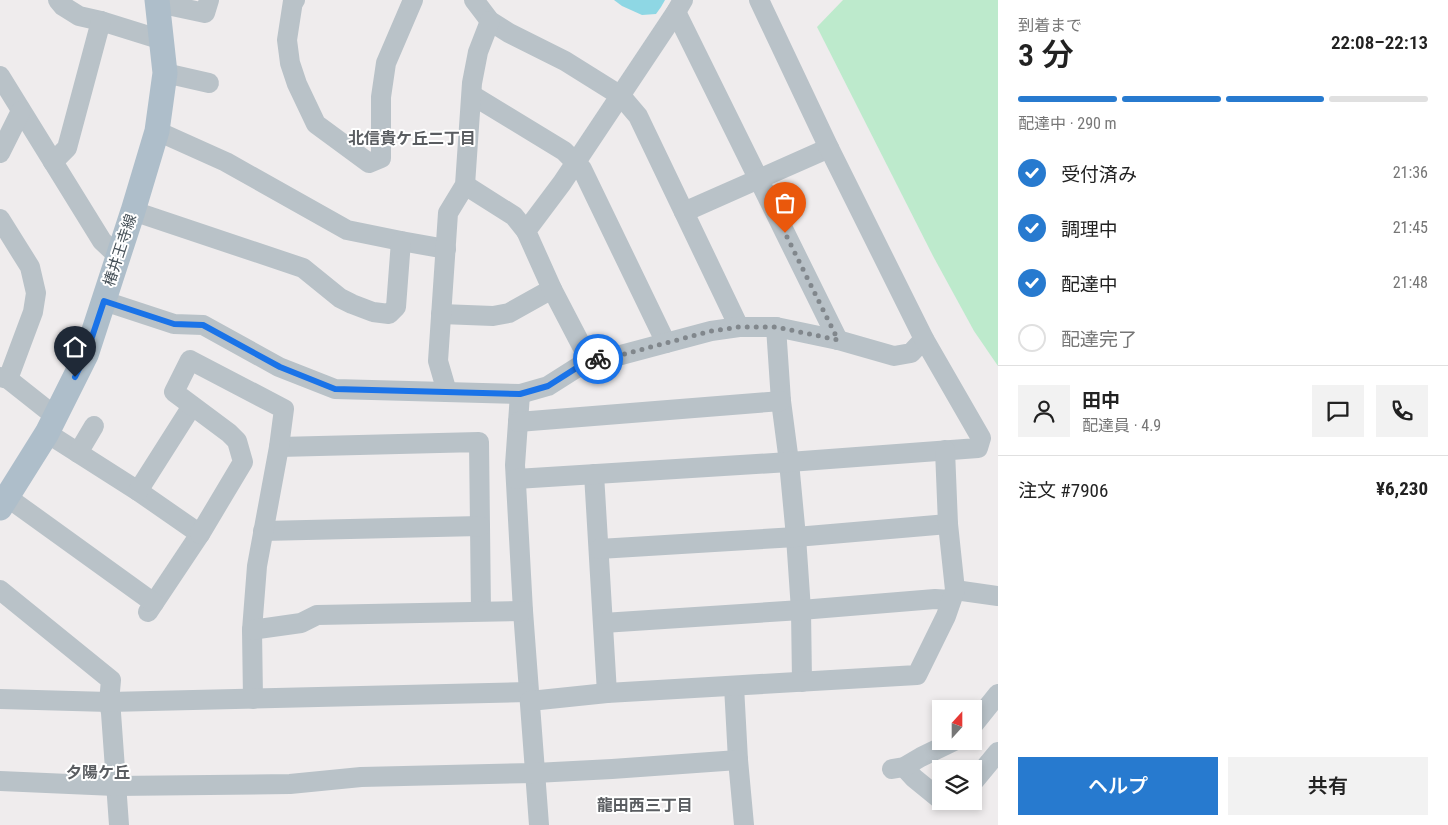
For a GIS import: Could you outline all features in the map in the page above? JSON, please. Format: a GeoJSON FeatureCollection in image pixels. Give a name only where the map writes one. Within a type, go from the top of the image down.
{"type":"FeatureCollection","features":[{"type":"Feature","properties":{"kind":"main road","name":"椿井王寺線"},"geometry":{"type":"LineString","coordinates":[[3,502],[51,425],[86,355],[133,212],[157,131],[165,73],[158,1]]}},
{"type":"Feature","properties":{"kind":"street"},"geometry":{"type":"LineString","coordinates":[[58,0],[63,6],[79,16],[162,40]]}},
{"type":"Feature","properties":{"kind":"street"},"geometry":{"type":"LineString","coordinates":[[158,1],[205,13],[210,0]]}},
{"type":"Feature","properties":{"kind":"street"},"geometry":{"type":"LineString","coordinates":[[295,0],[293,1],[287,40],[290,63],[305,100],[316,124],[369,163],[381,158],[381,97],[386,63],[413,0]]}},
{"type":"Feature","properties":{"kind":"street"},"geometry":{"type":"LineString","coordinates":[[474,0],[490,21],[509,33],[565,60],[621,96],[638,116],[739,327]]}},
{"type":"Feature","properties":{"kind":"street"},"geometry":{"type":"LineString","coordinates":[[516,478],[788,462],[978,448],[981,438],[924,339],[829,148],[759,0]]}},
{"type":"Feature","properties":{"kind":"street"},"geometry":{"type":"LineString","coordinates":[[526,231],[562,183],[680,6]]}},
{"type":"Feature","properties":{"kind":"street"},"geometry":{"type":"LineString","coordinates":[[680,6],[759,179],[838,340]]}},
{"type":"Feature","properties":{"kind":"street"},"geometry":{"type":"LineString","coordinates":[[53,162],[67,148],[101,21]]}},
{"type":"Feature","properties":{"kind":"street"},"geometry":{"type":"LineString","coordinates":[[447,392],[438,361],[448,214],[466,185],[472,83],[478,52],[490,21]]}},
{"type":"Feature","properties":{"kind":"street"},"geometry":{"type":"LineString","coordinates":[[165,73],[208,83]]}},
{"type":"Feature","properties":{"kind":"street"},"geometry":{"type":"LineString","coordinates":[[0,76],[102,242],[118,256]]}},
{"type":"Feature","properties":{"kind":"street"},"geometry":{"type":"LineString","coordinates":[[472,95],[564,151],[582,169],[666,343]]}},
{"type":"Feature","properties":{"kind":"street"},"geometry":{"type":"LineString","coordinates":[[0,152],[22,111]]}},
{"type":"Feature","properties":{"kind":"street"},"geometry":{"type":"LineString","coordinates":[[157,131],[226,162],[347,230],[446,248]]}},
{"type":"Feature","properties":{"kind":"street"},"geometry":{"type":"LineString","coordinates":[[684,212],[829,148]]}},
{"type":"Feature","properties":{"kind":"street"},"geometry":{"type":"LineString","coordinates":[[466,185],[514,216],[526,231],[552,289],[589,360]]}},
{"type":"Feature","properties":{"kind":"street"},"geometry":{"type":"LineString","coordinates":[[133,212],[303,268],[340,298],[373,312],[388,314],[396,307],[401,241]]}},
{"type":"Feature","properties":{"kind":"street"},"geometry":{"type":"LineString","coordinates":[[0,221],[30,267],[36,293],[33,312],[4,378],[78,453],[200,534]]}},
{"type":"Feature","properties":{"kind":"street"},"geometry":{"type":"LineString","coordinates":[[441,314],[493,316],[509,313],[552,289]]}},
{"type":"Feature","properties":{"kind":"street"},"geometry":{"type":"LineString","coordinates":[[104,301],[174,324],[203,325],[280,367],[335,389],[520,394],[548,386],[589,360],[621,355],[711,331],[739,327],[776,327],[838,340],[894,356],[911,353],[924,339]]}},
{"type":"Feature","properties":{"kind":"street"},"geometry":{"type":"LineString","coordinates":[[776,327],[780,401],[796,536],[801,610],[802,682]]}},
{"type":"Feature","properties":{"kind":"street"},"geometry":{"type":"LineString","coordinates":[[3,502],[151,608],[200,534],[243,462],[238,441],[174,392],[190,360],[284,409],[279,447],[257,566],[252,630],[253,699]]}},
{"type":"Feature","properties":{"kind":"street"},"geometry":{"type":"LineString","coordinates":[[520,394],[515,465],[523,611],[539,825]]}},
{"type":"Feature","properties":{"kind":"street"},"geometry":{"type":"LineString","coordinates":[[518,422],[780,401]]}},
{"type":"Feature","properties":{"kind":"street"},"geometry":{"type":"LineString","coordinates":[[138,492],[192,406]]}},
{"type":"Feature","properties":{"kind":"street"},"geometry":{"type":"LineString","coordinates":[[78,453],[94,426]]}},
{"type":"Feature","properties":{"kind":"street"},"geometry":{"type":"LineString","coordinates":[[279,447],[480,442],[482,611]]}},
{"type":"Feature","properties":{"kind":"street"},"geometry":{"type":"LineString","coordinates":[[0,699],[109,702],[529,697],[917,675],[946,616],[953,595],[945,450]]}},
{"type":"Feature","properties":{"kind":"street"},"geometry":{"type":"LineString","coordinates":[[594,474],[607,693]]}},
{"type":"Feature","properties":{"kind":"street"},"geometry":{"type":"LineString","coordinates":[[599,549],[948,524]]}},
{"type":"Feature","properties":{"kind":"street"},"geometry":{"type":"LineString","coordinates":[[263,531],[480,526]]}},
{"type":"Feature","properties":{"kind":"street"},"geometry":{"type":"LineString","coordinates":[[0,590],[111,680],[109,702],[118,825]]}},
{"type":"Feature","properties":{"kind":"street"},"geometry":{"type":"LineString","coordinates":[[603,623],[801,610],[935,599],[953,595],[998,596]]}},
{"type":"Feature","properties":{"kind":"street"},"geometry":{"type":"LineString","coordinates":[[252,630],[301,623],[317,615],[523,611]]}},
{"type":"Feature","properties":{"kind":"street"},"geometry":{"type":"LineString","coordinates":[[734,686],[744,825]]}},
{"type":"Feature","properties":{"kind":"street"},"geometry":{"type":"LineString","coordinates":[[982,714],[998,694]]}},
{"type":"Feature","properties":{"kind":"street"},"geometry":{"type":"LineString","coordinates":[[932,793],[898,768],[935,750]]}},
{"type":"Feature","properties":{"kind":"street"},"geometry":{"type":"LineString","coordinates":[[982,771],[998,752]]}},
{"type":"Feature","properties":{"kind":"street"},"geometry":{"type":"LineString","coordinates":[[0,782],[115,786],[290,784],[361,777],[535,773],[738,760]]}},
{"type":"Feature","properties":{"kind":"green space"},"geometry":{"type":"Polygon","coordinates":[[[843,0],[998,0],[998,366],[974,331],[933,256],[817,27],[843,0]]]}},
{"type":"Feature","properties":{"kind":"water"},"geometry":{"type":"Polygon","coordinates":[[[614,0],[665,0],[656,14],[642,15],[622,6],[614,0]]]}},
{"type":"Feature","properties":{"kind":"way so far"},"geometry":{"type":"LineString","coordinates":[[598,359],[621,355],[711,331],[739,327],[776,327],[838,340],[785,233]]}},
{"type":"Feature","properties":{"kind":"district","name":"北信貴ケ丘二丁目"},"geometry":{"type":"Point","coordinates":[412,138]}},
{"type":"Feature","properties":{"kind":"district","name":"夕陽ケ丘"},"geometry":{"type":"Point","coordinates":[98,772]}},
{"type":"Feature","properties":{"kind":"district","name":"龍田西三丁目"},"geometry":{"type":"Point","coordinates":[645,805]}},
{"type":"Feature","properties":{"kind":"route"},"geometry":{"type":"LineString","coordinates":[[75,377],[86,355],[104,301],[174,324],[203,325],[280,367],[335,389],[520,394],[548,386],[589,360],[598,359]]}}]}
